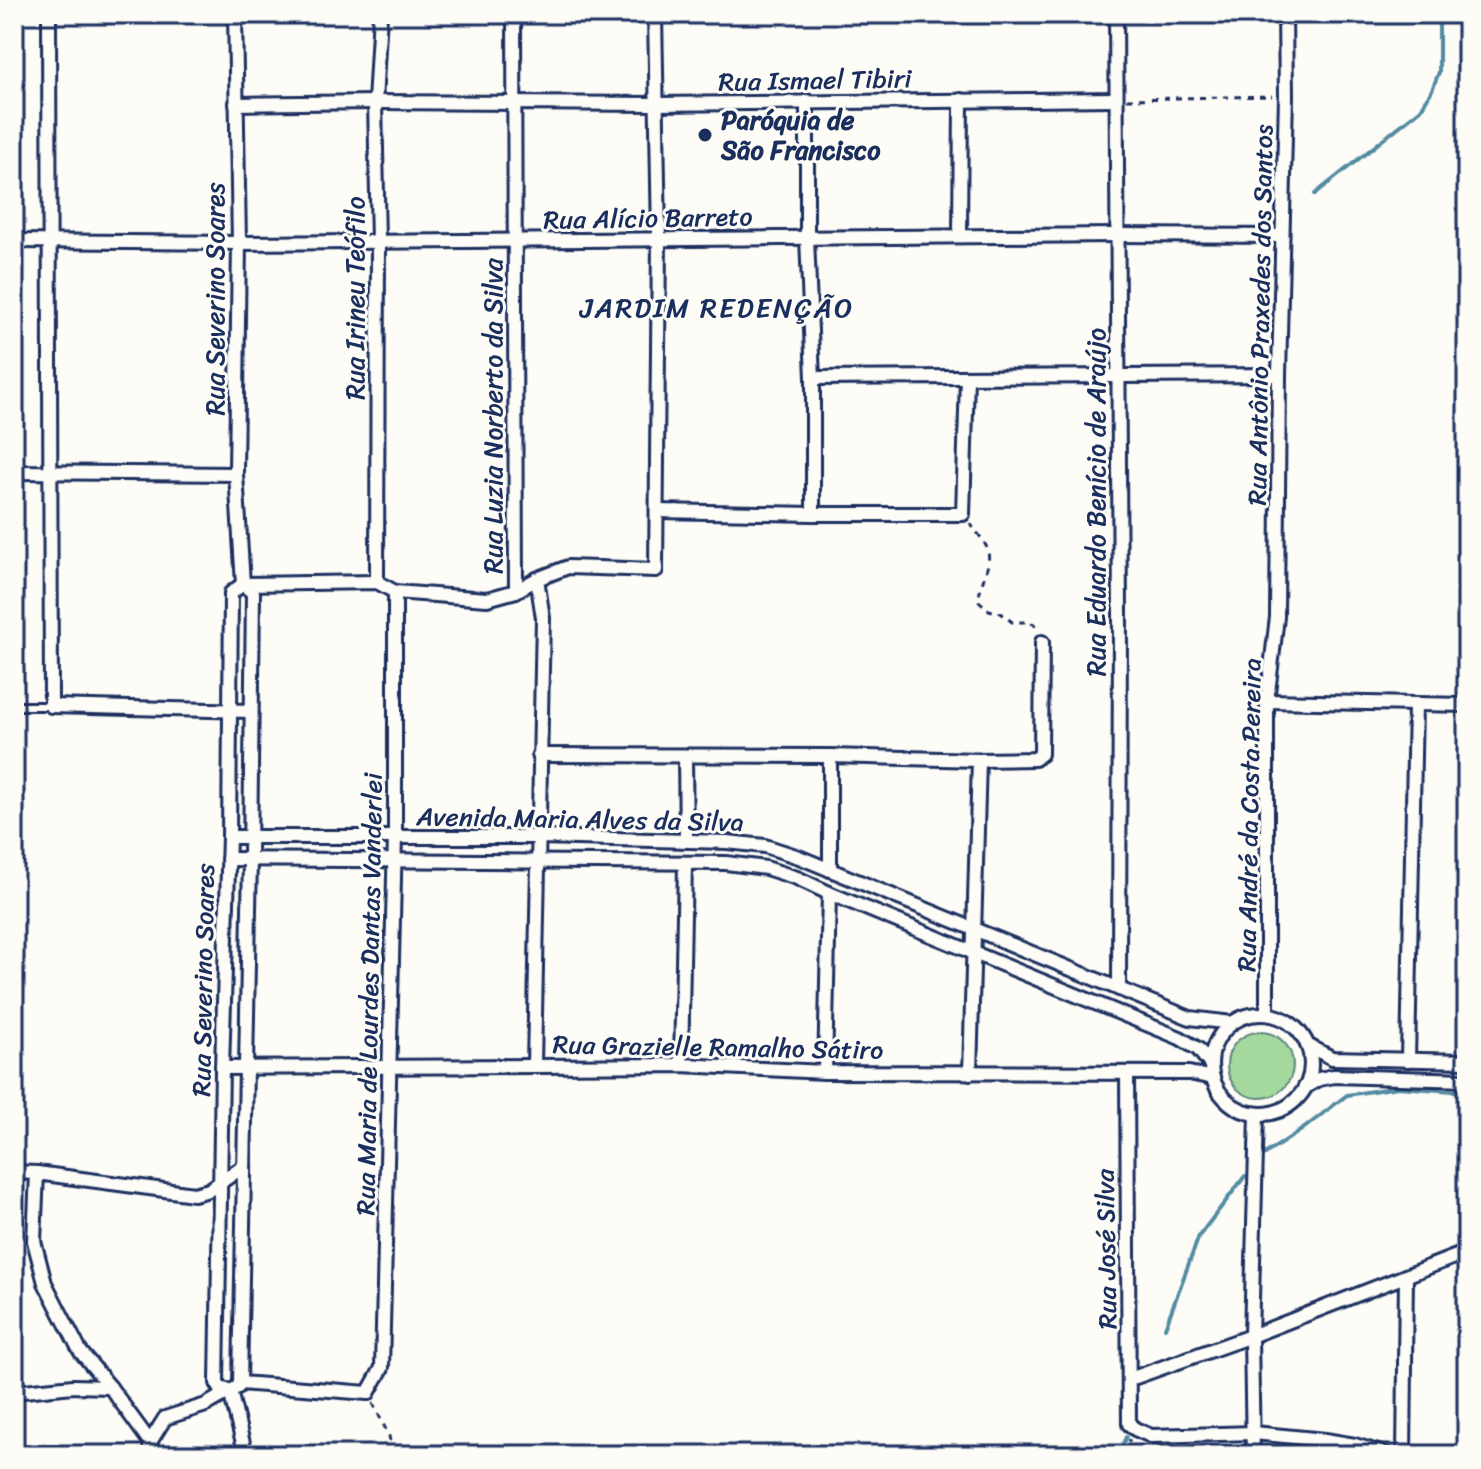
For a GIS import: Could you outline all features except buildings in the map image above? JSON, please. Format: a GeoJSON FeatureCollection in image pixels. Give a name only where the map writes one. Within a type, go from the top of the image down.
{"type":"FeatureCollection","features":[{"type":"Feature","properties":{"kind":"street"},"geometry":{"type":"LineString","coordinates":[[49,14],[51,706],[250,711]]}},
{"type":"Feature","properties":{"kind":"street","name":"Rua Severino Soares"},"geometry":{"type":"LineString","coordinates":[[235,14],[239,243],[236,474],[243,584],[253,593],[243,1167],[235,1387],[246,1455]]}},
{"type":"Feature","properties":{"kind":"street","name":"Rua Irineu Teófilo"},"geometry":{"type":"LineString","coordinates":[[377,582],[378,241],[375,102],[380,14]]}},
{"type":"Feature","properties":{"kind":"street","name":"Rua Luzia Norberto da Silva"},"geometry":{"type":"LineString","coordinates":[[514,14],[516,591]]}},
{"type":"Feature","properties":{"kind":"street"},"geometry":{"type":"LineString","coordinates":[[243,584],[377,582],[395,592],[487,599],[516,591],[568,567],[656,570],[659,239],[655,14]]}},
{"type":"Feature","properties":{"kind":"street","name":"Rua Eduardo Benício de Araújo"},"geometry":{"type":"LineString","coordinates":[[1116,14],[1119,989]]}},
{"type":"Feature","properties":{"kind":"street","name":"Rua Antônio Praxedes dos Santos"},"geometry":{"type":"LineString","coordinates":[[1277,617],[1285,14]]}},
{"type":"Feature","properties":{"kind":"street","name":"Rua Ismael Tibiri"},"geometry":{"type":"LineString","coordinates":[[515,103],[1115,99]]}},
{"type":"Feature","properties":{"kind":"street"},"geometry":{"type":"LineString","coordinates":[[960,236],[961,100]]}},
{"type":"Feature","properties":{"kind":"street"},"geometry":{"type":"LineString","coordinates":[[807,101],[813,514]]}},
{"type":"Feature","properties":{"kind":"street"},"geometry":{"type":"LineString","coordinates":[[236,104],[515,103]]}},
{"type":"Feature","properties":{"kind":"street","name":"Rua Alício Barreto"},"geometry":{"type":"LineString","coordinates":[[14,241],[239,243],[1282,236]]}},
{"type":"Feature","properties":{"kind":"street"},"geometry":{"type":"LineString","coordinates":[[813,378],[1279,375]]}},
{"type":"Feature","properties":{"kind":"street"},"geometry":{"type":"LineString","coordinates":[[657,511],[963,514],[967,377]]}},
{"type":"Feature","properties":{"kind":"street"},"geometry":{"type":"LineString","coordinates":[[14,472],[236,474]]}},
{"type":"Feature","properties":{"kind":"street"},"geometry":{"type":"LineString","coordinates":[[534,1065],[543,618],[537,579]]}},
{"type":"Feature","properties":{"kind":"street","name":"Rua Severino Soares"},"geometry":{"type":"LineString","coordinates":[[235,1387],[220,1388],[217,1383],[231,593],[243,584]]}},
{"type":"Feature","properties":{"kind":"street","name":"Rua Maria de Lourdes Dantas Vanderlei"},"geometry":{"type":"LineString","coordinates":[[368,1393],[382,1368],[395,861],[395,592]]}},
{"type":"Feature","properties":{"kind":"street","name":"Rua André da Costa Pereira"},"geometry":{"type":"LineString","coordinates":[[1267,1014],[1267,701],[1277,617]]}},
{"type":"Feature","properties":{"kind":"street"},"geometry":{"type":"LineString","coordinates":[[539,755],[1035,759],[1041,754],[1042,642]]}},
{"type":"Feature","properties":{"kind":"street"},"geometry":{"type":"LineString","coordinates":[[1267,701],[1467,705]]}},
{"type":"Feature","properties":{"kind":"street"},"geometry":{"type":"LineString","coordinates":[[1408,1060],[1415,705]]}},
{"type":"Feature","properties":{"kind":"street"},"geometry":{"type":"LineString","coordinates":[[830,756],[830,870]]}},
{"type":"Feature","properties":{"kind":"street"},"geometry":{"type":"LineString","coordinates":[[685,757],[686,840]]}},
{"type":"Feature","properties":{"kind":"street"},"geometry":{"type":"LineString","coordinates":[[970,1073],[979,760]]}},
{"type":"Feature","properties":{"kind":"street","name":"Avenida Maria Alves da Silva"},"geometry":{"type":"LineString","coordinates":[[229,837],[539,837],[686,840],[765,846],[1190,1018],[1232,1023]]}},
{"type":"Feature","properties":{"kind":"street","name":"Avenida Maria Alves da Silva"},"geometry":{"type":"LineString","coordinates":[[228,859],[726,863],[766,868],[797,878],[1180,1038],[1198,1049],[1212,1071]]}},
{"type":"Feature","properties":{"kind":"street"},"geometry":{"type":"LineString","coordinates":[[681,1065],[685,864]]}},
{"type":"Feature","properties":{"kind":"street"},"geometry":{"type":"LineString","coordinates":[[825,1072],[829,893]]}},
{"type":"Feature","properties":{"kind":"street"},"geometry":{"type":"LineString","coordinates":[[1267,1014],[1285,1019],[1296,1028],[1307,1045],[1311,1066],[1305,1087],[1294,1102],[1283,1109],[1257,1114],[1232,1105],[1222,1095],[1212,1071],[1215,1044],[1222,1032],[1244,1016],[1267,1014]]}},
{"type":"Feature","properties":{"kind":"street"},"geometry":{"type":"LineString","coordinates":[[1307,1045],[1332,1058],[1467,1061]]}},
{"type":"Feature","properties":{"kind":"street","name":"Rua Grazielle Ramalho Sátiro"},"geometry":{"type":"LineString","coordinates":[[222,1068],[681,1065],[825,1072],[1212,1071]]}},
{"type":"Feature","properties":{"kind":"street","name":"Rua José Silva"},"geometry":{"type":"LineString","coordinates":[[1127,1073],[1129,1424],[1151,1436],[1254,1433]]}},
{"type":"Feature","properties":{"kind":"street"},"geometry":{"type":"LineString","coordinates":[[1305,1087],[1319,1079],[1334,1076],[1467,1080]]}},
{"type":"Feature","properties":{"kind":"street"},"geometry":{"type":"LineString","coordinates":[[1253,1455],[1251,1336],[1257,1114]]}},
{"type":"Feature","properties":{"kind":"street"},"geometry":{"type":"LineString","coordinates":[[14,1172],[194,1194],[209,1190],[243,1167]]}},
{"type":"Feature","properties":{"kind":"street"},"geometry":{"type":"LineString","coordinates":[[37,1173],[34,1241],[45,1283],[80,1351],[110,1387],[150,1448]]}},
{"type":"Feature","properties":{"kind":"street"},"geometry":{"type":"LineString","coordinates":[[1130,1379],[1251,1336],[1467,1252]]}},
{"type":"Feature","properties":{"kind":"street"},"geometry":{"type":"LineString","coordinates":[[1404,1455],[1406,1276]]}},
{"type":"Feature","properties":{"kind":"street"},"geometry":{"type":"LineString","coordinates":[[14,1392],[73,1386],[110,1387]]}},
{"type":"Feature","properties":{"kind":"street"},"geometry":{"type":"LineString","coordinates":[[150,1448],[165,1418],[206,1405],[235,1387],[368,1393]]}},
{"type":"Feature","properties":{"kind":"street"},"geometry":{"type":"LineString","coordinates":[[1254,1433],[1325,1440],[1388,1455]]}},
{"type":"Feature","properties":{"kind":"lane"},"geometry":{"type":"LineString","coordinates":[[14,706],[51,706]]}},
{"type":"Feature","properties":{"kind":"path"},"geometry":{"type":"LineString","coordinates":[[1115,99],[1286,96]]}},
{"type":"Feature","properties":{"kind":"path"},"geometry":{"type":"LineString","coordinates":[[963,514],[989,553],[979,601],[1012,622],[1034,624],[1042,642]]}},
{"type":"Feature","properties":{"kind":"path"},"geometry":{"type":"LineString","coordinates":[[368,1393],[389,1436],[392,1455]]}},
{"type":"Feature","properties":{"kind":"green space"},"geometry":{"type":"Polygon","coordinates":[[[1260,1032],[1273,1035],[1283,1042],[1290,1052],[1293,1065],[1290,1078],[1283,1088],[1273,1095],[1260,1098],[1247,1095],[1237,1088],[1230,1078],[1227,1065],[1230,1052],[1237,1042],[1247,1035],[1260,1032]]]}},
{"type":"Feature","properties":{"kind":"waterway"},"geometry":{"type":"LineString","coordinates":[[1315,194],[1421,109],[1439,72],[1439,14]]}},
{"type":"Feature","properties":{"kind":"waterway"},"geometry":{"type":"LineString","coordinates":[[1259,1158],[1347,1095],[1398,1087],[1467,1092]]}},
{"type":"Feature","properties":{"kind":"waterway"},"geometry":{"type":"LineString","coordinates":[[1165,1328],[1199,1236],[1245,1176]]}},
{"type":"Feature","properties":{"kind":"waterway"},"geometry":{"type":"LineString","coordinates":[[1118,1455],[1126,1437]]}},
{"type":"Feature","properties":{"kind":"place","name":"Paróquia de São Francisco"},"geometry":{"type":"Point","coordinates":[705,135]}},
{"type":"Feature","properties":{"kind":"district","name":"JARDIM REDENÇÃO"},"geometry":{"type":"Point","coordinates":[717,307]}}]}
